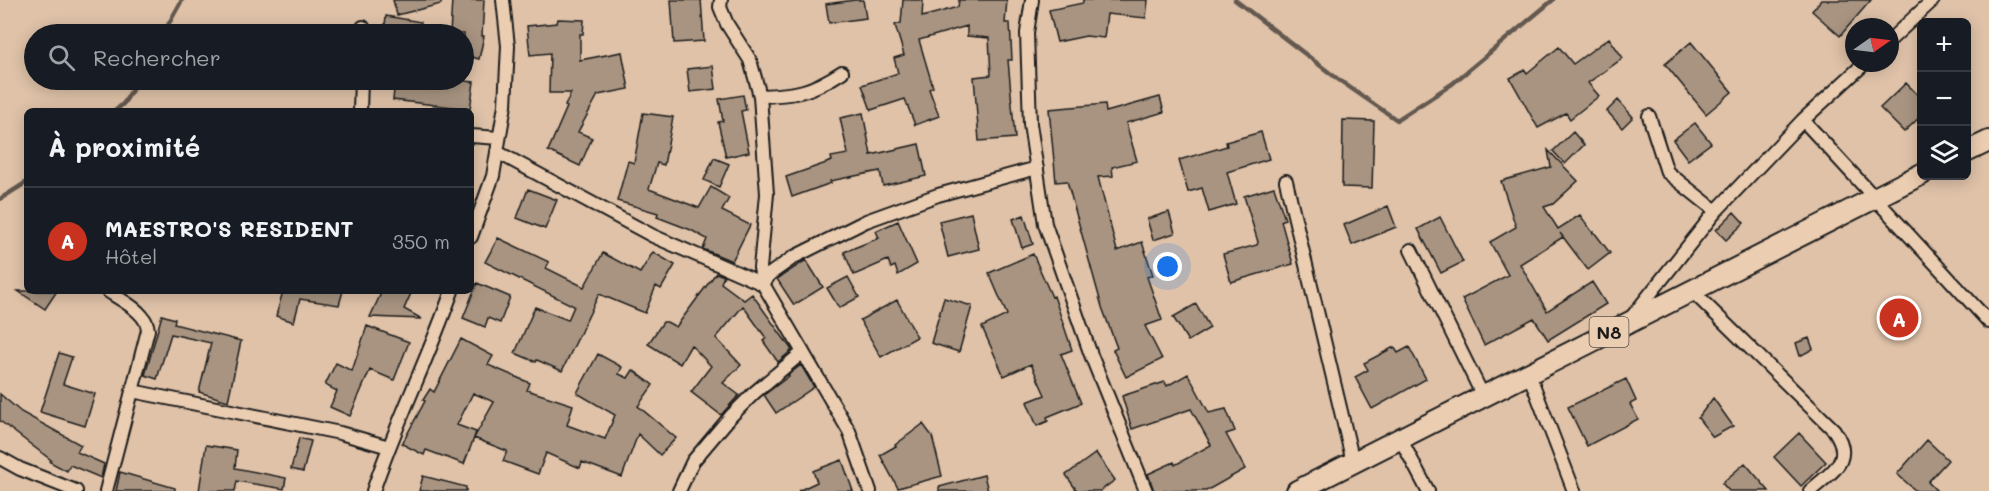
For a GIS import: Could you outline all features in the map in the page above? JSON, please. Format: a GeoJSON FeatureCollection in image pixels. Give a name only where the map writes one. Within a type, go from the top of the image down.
{"type":"FeatureCollection","features":[{"type":"Feature","properties":{"kind":"highway"},"geometry":{"type":"LineString","coordinates":[[1971,150],[1989,141]]}},
{"type":"Feature","properties":{"kind":"highway","name":"N8"},"geometry":{"type":"LineString","coordinates":[[1297,491],[1917,176]]}},
{"type":"Feature","properties":{"kind":"street"},"geometry":{"type":"LineString","coordinates":[[474,229],[493,176],[505,105],[508,46],[503,0]]}},
{"type":"Feature","properties":{"kind":"street"},"geometry":{"type":"LineString","coordinates":[[721,0],[720,8],[727,24],[750,60],[760,96],[767,194],[760,268],[763,284],[849,431],[870,491]]}},
{"type":"Feature","properties":{"kind":"street"},"geometry":{"type":"LineString","coordinates":[[1032,0],[1027,33],[1030,124],[1045,224],[1091,355],[1146,491]]}},
{"type":"Feature","properties":{"kind":"street"},"geometry":{"type":"LineString","coordinates":[[1899,32],[1933,0]]}},
{"type":"Feature","properties":{"kind":"street"},"geometry":{"type":"LineString","coordinates":[[760,96],[790,96],[819,86],[842,72]]}},
{"type":"Feature","properties":{"kind":"street"},"geometry":{"type":"LineString","coordinates":[[1629,321],[1716,211],[1803,120],[1855,72]]}},
{"type":"Feature","properties":{"kind":"street"},"geometry":{"type":"LineString","coordinates":[[360,108],[361,90]]}},
{"type":"Feature","properties":{"kind":"street"},"geometry":{"type":"LineString","coordinates":[[1649,116],[1667,172],[1716,211]]}},
{"type":"Feature","properties":{"kind":"street"},"geometry":{"type":"LineString","coordinates":[[1803,120],[1988,318]]}},
{"type":"Feature","properties":{"kind":"street"},"geometry":{"type":"LineString","coordinates":[[474,136],[499,138]]}},
{"type":"Feature","properties":{"kind":"street"},"geometry":{"type":"LineString","coordinates":[[497,152],[653,236],[763,284]]}},
{"type":"Feature","properties":{"kind":"street"},"geometry":{"type":"LineString","coordinates":[[763,284],[770,274],[794,256],[866,221],[938,195],[1037,168]]}},
{"type":"Feature","properties":{"kind":"street"},"geometry":{"type":"LineString","coordinates":[[1286,181],[1353,462]]}},
{"type":"Feature","properties":{"kind":"street"},"geometry":{"type":"LineString","coordinates":[[1411,250],[1483,396]]}},
{"type":"Feature","properties":{"kind":"street"},"geometry":{"type":"LineString","coordinates":[[1692,291],[1834,430],[1841,441],[1844,452],[1839,464],[1810,491]]}},
{"type":"Feature","properties":{"kind":"street"},"geometry":{"type":"LineString","coordinates":[[106,491],[148,330],[143,316],[112,294]]}},
{"type":"Feature","properties":{"kind":"street"},"geometry":{"type":"LineString","coordinates":[[373,491],[389,447],[434,344],[451,294]]}},
{"type":"Feature","properties":{"kind":"street"},"geometry":{"type":"LineString","coordinates":[[679,491],[693,461],[731,417],[754,393],[803,352]]}},
{"type":"Feature","properties":{"kind":"street"},"geometry":{"type":"LineString","coordinates":[[1529,374],[1574,491]]}},
{"type":"Feature","properties":{"kind":"street"},"geometry":{"type":"LineString","coordinates":[[132,391],[340,433],[389,447]]}},
{"type":"Feature","properties":{"kind":"street"},"geometry":{"type":"LineString","coordinates":[[1400,438],[1428,491]]}},
{"type":"Feature","properties":{"kind":"street"},"geometry":{"type":"LineString","coordinates":[[0,458],[76,491]]}},
{"type":"Feature","properties":{"kind":"building"},"geometry":{"type":"Polygon","coordinates":[[[393,0],[441,0],[441,4],[397,15],[393,0]]]}},
{"type":"Feature","properties":{"kind":"building"},"geometry":{"type":"Polygon","coordinates":[[[452,0],[484,0],[482,36],[484,36],[479,59],[474,58],[474,24],[451,24],[452,0]]]}},
{"type":"Feature","properties":{"kind":"building"},"geometry":{"type":"Polygon","coordinates":[[[671,0],[701,0],[704,41],[674,43],[671,0]]]}},
{"type":"Feature","properties":{"kind":"building"},"geometry":{"type":"Polygon","coordinates":[[[863,0],[866,18],[829,23],[826,4],[863,0]]]}},
{"type":"Feature","properties":{"kind":"building"},"geometry":{"type":"Polygon","coordinates":[[[903,0],[923,0],[922,17],[958,7],[959,0],[1007,0],[1005,23],[1010,23],[1012,60],[1008,60],[1015,138],[979,141],[974,77],[991,75],[989,38],[967,36],[967,26],[919,40],[933,87],[929,89],[939,116],[915,125],[905,99],[871,110],[862,85],[898,73],[894,58],[904,55],[895,25],[901,23],[903,0]]]}},
{"type":"Feature","properties":{"kind":"building"},"geometry":{"type":"Polygon","coordinates":[[[1083,0],[1148,0],[1146,18],[1107,14],[1104,38],[1086,36],[1057,42],[1049,10],[1083,3],[1083,0]]]}},
{"type":"Feature","properties":{"kind":"building"},"geometry":{"type":"Polygon","coordinates":[[[1821,0],[1871,0],[1856,18],[1845,18],[1845,30],[1840,36],[1812,11],[1821,0]]]}},
{"type":"Feature","properties":{"kind":"building"},"geometry":{"type":"Polygon","coordinates":[[[386,16],[421,22],[421,24],[385,24],[386,16]]]}},
{"type":"Feature","properties":{"kind":"building"},"geometry":{"type":"Polygon","coordinates":[[[558,19],[584,20],[583,34],[580,34],[580,60],[622,52],[629,89],[598,95],[578,132],[592,138],[580,166],[548,151],[571,93],[549,93],[550,53],[530,55],[527,26],[557,23],[558,19]]]}},
{"type":"Feature","properties":{"kind":"building"},"geometry":{"type":"Polygon","coordinates":[[[1609,38],[1623,58],[1588,83],[1599,96],[1570,119],[1566,113],[1538,128],[1510,78],[1525,70],[1527,73],[1559,47],[1573,64],[1609,38]]]}},
{"type":"Feature","properties":{"kind":"building"},"geometry":{"type":"Polygon","coordinates":[[[1691,42],[1732,92],[1706,114],[1665,64],[1691,42]]]}},
{"type":"Feature","properties":{"kind":"building"},"geometry":{"type":"Polygon","coordinates":[[[713,66],[716,89],[690,92],[687,69],[713,66]]]}},
{"type":"Feature","properties":{"kind":"building"},"geometry":{"type":"Polygon","coordinates":[[[1906,83],[1917,94],[1917,120],[1904,132],[1880,108],[1906,83]]]}},
{"type":"Feature","properties":{"kind":"building"},"geometry":{"type":"Polygon","coordinates":[[[394,90],[473,90],[470,108],[393,100],[394,90]]]}},
{"type":"Feature","properties":{"kind":"building"},"geometry":{"type":"Polygon","coordinates":[[[743,95],[746,110],[741,111],[749,152],[726,157],[718,122],[723,121],[719,99],[743,95]]]}},
{"type":"Feature","properties":{"kind":"building"},"geometry":{"type":"Polygon","coordinates":[[[1160,97],[1164,112],[1126,123],[1137,161],[1112,167],[1113,176],[1098,177],[1117,251],[1142,242],[1153,275],[1147,277],[1162,320],[1145,326],[1162,359],[1126,377],[1113,350],[1117,348],[1102,307],[1067,181],[1056,182],[1049,109],[1105,104],[1106,112],[1160,97]]]}},
{"type":"Feature","properties":{"kind":"building"},"geometry":{"type":"Polygon","coordinates":[[[1618,100],[1633,117],[1622,128],[1607,111],[1618,100]]]}},
{"type":"Feature","properties":{"kind":"building"},"geometry":{"type":"Polygon","coordinates":[[[643,113],[673,117],[664,165],[657,163],[649,189],[699,208],[711,187],[729,198],[722,211],[750,225],[732,261],[703,249],[707,239],[691,230],[657,217],[658,213],[617,201],[628,161],[634,163],[643,113]]]}},
{"type":"Feature","properties":{"kind":"building"},"geometry":{"type":"Polygon","coordinates":[[[863,113],[871,155],[919,144],[926,176],[883,186],[880,171],[830,181],[831,183],[792,197],[786,177],[832,161],[831,157],[848,154],[840,118],[863,113]]]}},
{"type":"Feature","properties":{"kind":"building"},"geometry":{"type":"Polygon","coordinates":[[[1343,120],[1374,121],[1372,188],[1342,187],[1343,120]]]}},
{"type":"Feature","properties":{"kind":"building"},"geometry":{"type":"Polygon","coordinates":[[[1695,123],[1711,143],[1688,160],[1673,140],[1695,123]]]}},
{"type":"Feature","properties":{"kind":"building"},"geometry":{"type":"Polygon","coordinates":[[[1261,132],[1269,159],[1227,172],[1236,204],[1209,212],[1202,188],[1188,192],[1179,160],[1227,146],[1226,142],[1261,132]]]}},
{"type":"Feature","properties":{"kind":"building"},"geometry":{"type":"Polygon","coordinates":[[[1573,132],[1584,145],[1565,164],[1553,151],[1573,132]]]}},
{"type":"Feature","properties":{"kind":"building"},"geometry":{"type":"Polygon","coordinates":[[[1548,150],[1578,181],[1553,204],[1544,207],[1558,229],[1580,215],[1610,253],[1588,270],[1560,233],[1563,237],[1520,264],[1547,311],[1592,282],[1606,304],[1548,340],[1534,318],[1484,345],[1462,299],[1508,275],[1490,242],[1516,227],[1501,181],[1551,167],[1548,150]]]}},
{"type":"Feature","properties":{"kind":"building"},"geometry":{"type":"Polygon","coordinates":[[[714,158],[729,164],[719,187],[704,180],[714,158]]]}},
{"type":"Feature","properties":{"kind":"building"},"geometry":{"type":"Polygon","coordinates":[[[1274,187],[1285,219],[1281,221],[1293,264],[1231,282],[1223,254],[1257,245],[1258,242],[1244,196],[1274,187]]]}},
{"type":"Feature","properties":{"kind":"building"},"geometry":{"type":"Polygon","coordinates":[[[528,189],[557,200],[545,229],[517,218],[528,189]]]}},
{"type":"Feature","properties":{"kind":"building"},"geometry":{"type":"Polygon","coordinates":[[[1388,206],[1396,227],[1352,245],[1344,225],[1388,206]]]}},
{"type":"Feature","properties":{"kind":"building"},"geometry":{"type":"Polygon","coordinates":[[[1169,212],[1175,233],[1153,240],[1147,219],[1169,212]]]}},
{"type":"Feature","properties":{"kind":"building"},"geometry":{"type":"Polygon","coordinates":[[[1734,212],[1744,223],[1726,240],[1716,230],[1734,212]]]}},
{"type":"Feature","properties":{"kind":"building"},"geometry":{"type":"Polygon","coordinates":[[[971,213],[979,249],[948,257],[939,221],[971,213]]]}},
{"type":"Feature","properties":{"kind":"building"},"geometry":{"type":"Polygon","coordinates":[[[1024,215],[1033,244],[1022,248],[1013,219],[1024,215]]]}},
{"type":"Feature","properties":{"kind":"building"},"geometry":{"type":"Polygon","coordinates":[[[1440,217],[1463,262],[1441,273],[1418,229],[1440,217]]]}},
{"type":"Feature","properties":{"kind":"building"},"geometry":{"type":"Polygon","coordinates":[[[898,221],[917,264],[898,275],[895,266],[891,268],[888,260],[854,275],[844,252],[879,238],[876,231],[898,221]]]}},
{"type":"Feature","properties":{"kind":"building"},"geometry":{"type":"Polygon","coordinates":[[[498,238],[549,262],[546,268],[584,287],[603,253],[640,273],[653,252],[675,265],[661,289],[656,286],[645,313],[599,294],[562,371],[515,353],[535,307],[568,320],[574,306],[485,262],[498,238]]]}},
{"type":"Feature","properties":{"kind":"building"},"geometry":{"type":"Polygon","coordinates":[[[1033,254],[1052,297],[1054,296],[1072,350],[1061,354],[1081,403],[1047,417],[1048,421],[1037,426],[1027,402],[1045,395],[1031,364],[1004,376],[982,327],[1007,315],[989,273],[1033,254]]]}},
{"type":"Feature","properties":{"kind":"building"},"geometry":{"type":"Polygon","coordinates":[[[806,260],[823,287],[794,305],[777,279],[806,260]]]}},
{"type":"Feature","properties":{"kind":"building"},"geometry":{"type":"Polygon","coordinates":[[[716,273],[724,276],[721,283],[744,300],[752,294],[792,350],[778,362],[763,341],[766,338],[743,306],[716,338],[741,365],[723,383],[739,395],[721,415],[691,392],[711,366],[691,345],[680,364],[648,344],[663,322],[676,327],[716,273]]]}},
{"type":"Feature","properties":{"kind":"building"},"geometry":{"type":"Polygon","coordinates":[[[848,277],[859,297],[839,308],[827,288],[848,277]]]}},
{"type":"Feature","properties":{"kind":"building"},"geometry":{"type":"Polygon","coordinates":[[[477,283],[510,297],[500,323],[488,318],[485,327],[463,318],[477,283]]]}},
{"type":"Feature","properties":{"kind":"building"},"geometry":{"type":"Polygon","coordinates":[[[18,291],[24,291],[24,294],[55,294],[45,309],[18,291]]]}},
{"type":"Feature","properties":{"kind":"building"},"geometry":{"type":"Polygon","coordinates":[[[282,294],[342,294],[339,305],[300,299],[294,322],[276,316],[282,294]]]}},
{"type":"Feature","properties":{"kind":"building"},"geometry":{"type":"Polygon","coordinates":[[[381,294],[411,294],[404,309],[422,319],[370,317],[381,294]]]}},
{"type":"Feature","properties":{"kind":"building"},"geometry":{"type":"Polygon","coordinates":[[[944,298],[972,306],[959,352],[931,343],[944,298]]]}},
{"type":"Feature","properties":{"kind":"building"},"geometry":{"type":"Polygon","coordinates":[[[897,300],[917,337],[881,357],[860,320],[897,300]]]}},
{"type":"Feature","properties":{"kind":"building"},"geometry":{"type":"Polygon","coordinates":[[[1196,304],[1210,328],[1188,341],[1173,317],[1196,304]]]}},
{"type":"Feature","properties":{"kind":"building"},"geometry":{"type":"Polygon","coordinates":[[[162,315],[175,319],[174,324],[241,341],[228,401],[199,392],[211,343],[171,334],[157,379],[145,375],[162,315]]]}},
{"type":"Feature","properties":{"kind":"building"},"geometry":{"type":"Polygon","coordinates":[[[367,326],[409,342],[394,380],[370,370],[350,416],[330,407],[337,391],[325,385],[336,363],[352,371],[367,326]]]}},
{"type":"Feature","properties":{"kind":"building"},"geometry":{"type":"Polygon","coordinates":[[[1809,338],[1813,349],[1800,356],[1796,343],[1809,338]]]}},
{"type":"Feature","properties":{"kind":"building"},"geometry":{"type":"Polygon","coordinates":[[[461,339],[493,356],[488,365],[530,383],[527,390],[573,405],[567,425],[605,439],[615,415],[577,393],[598,354],[622,367],[619,374],[628,378],[633,370],[653,385],[638,406],[676,438],[660,455],[638,434],[622,477],[582,462],[580,468],[546,453],[538,474],[503,461],[507,451],[474,438],[464,464],[426,450],[424,455],[402,444],[425,401],[423,400],[430,389],[434,392],[461,339]],[[473,393],[457,425],[476,432],[474,438],[494,402],[473,393]]]}},
{"type":"Feature","properties":{"kind":"building"},"geometry":{"type":"Polygon","coordinates":[[[1394,347],[1398,353],[1409,347],[1426,379],[1372,409],[1355,377],[1368,370],[1364,363],[1394,347]]]}},
{"type":"Feature","properties":{"kind":"building"},"geometry":{"type":"Polygon","coordinates":[[[59,353],[72,357],[63,384],[95,394],[85,426],[40,412],[59,353]]]}},
{"type":"Feature","properties":{"kind":"building"},"geometry":{"type":"Polygon","coordinates":[[[801,365],[814,387],[776,413],[764,395],[801,365]]]}},
{"type":"Feature","properties":{"kind":"building"},"geometry":{"type":"Polygon","coordinates":[[[1188,374],[1209,413],[1226,409],[1235,431],[1226,434],[1245,469],[1206,491],[1154,491],[1148,474],[1174,462],[1175,465],[1211,445],[1191,409],[1132,429],[1122,396],[1165,382],[1167,386],[1188,374]]]}},
{"type":"Feature","properties":{"kind":"building"},"geometry":{"type":"Polygon","coordinates":[[[1626,379],[1636,401],[1630,404],[1638,419],[1587,446],[1568,407],[1626,379]]]}},
{"type":"Feature","properties":{"kind":"building"},"geometry":{"type":"Polygon","coordinates":[[[0,394],[21,412],[81,445],[77,452],[104,464],[101,478],[70,465],[67,471],[50,462],[51,460],[0,421],[0,394]]]}},
{"type":"Feature","properties":{"kind":"building"},"geometry":{"type":"Polygon","coordinates":[[[1713,398],[1733,426],[1713,437],[1698,418],[1713,398]]]}},
{"type":"Feature","properties":{"kind":"building"},"geometry":{"type":"Polygon","coordinates":[[[923,424],[932,436],[942,476],[898,488],[880,455],[896,446],[923,424]]]}},
{"type":"Feature","properties":{"kind":"building"},"geometry":{"type":"Polygon","coordinates":[[[1799,433],[1826,462],[1801,486],[1774,457],[1799,433]]]}},
{"type":"Feature","properties":{"kind":"building"},"geometry":{"type":"Polygon","coordinates":[[[299,438],[311,441],[303,472],[291,469],[299,438]]]}},
{"type":"Feature","properties":{"kind":"building"},"geometry":{"type":"Polygon","coordinates":[[[1927,440],[1948,460],[1928,482],[1937,491],[1916,491],[1897,474],[1927,440]]]}},
{"type":"Feature","properties":{"kind":"building"},"geometry":{"type":"Polygon","coordinates":[[[206,445],[237,450],[235,468],[286,478],[284,489],[237,481],[235,491],[199,491],[206,445]]]}},
{"type":"Feature","properties":{"kind":"building"},"geometry":{"type":"Polygon","coordinates":[[[1096,453],[1115,480],[1100,491],[1077,491],[1066,475],[1096,453]]]}},
{"type":"Feature","properties":{"kind":"building"},"geometry":{"type":"Polygon","coordinates":[[[842,460],[853,491],[798,491],[817,482],[813,471],[842,460]]]}},
{"type":"Feature","properties":{"kind":"building"},"geometry":{"type":"Polygon","coordinates":[[[1745,463],[1769,491],[1729,491],[1722,483],[1745,463]]]}},
{"type":"Feature","properties":{"kind":"building"},"geometry":{"type":"Polygon","coordinates":[[[120,472],[175,488],[175,491],[116,491],[120,472]]]}},
{"type":"Feature","properties":{"kind":"building"},"geometry":{"type":"Polygon","coordinates":[[[984,475],[988,491],[939,491],[939,487],[984,475]]]}},
{"type":"Feature","properties":{"kind":"building"},"geometry":{"type":"Polygon","coordinates":[[[423,476],[466,487],[466,491],[419,491],[423,476]]]}},
{"type":"Feature","properties":{"kind":"waterway"},"geometry":{"type":"LineString","coordinates":[[169,24],[182,0]]}},
{"type":"Feature","properties":{"kind":"waterway"},"geometry":{"type":"LineString","coordinates":[[1235,0],[1339,80],[1397,120],[1452,84],[1553,0]]}},
{"type":"Feature","properties":{"kind":"waterway"},"geometry":{"type":"LineString","coordinates":[[118,108],[132,90]]}},
{"type":"Feature","properties":{"kind":"waterway"},"geometry":{"type":"LineString","coordinates":[[0,199],[24,184]]}},
{"type":"Feature","properties":{"kind":"place","name":"MAESTRO'S RESIDENT"},"geometry":{"type":"Point","coordinates":[1899,318]}}]}
